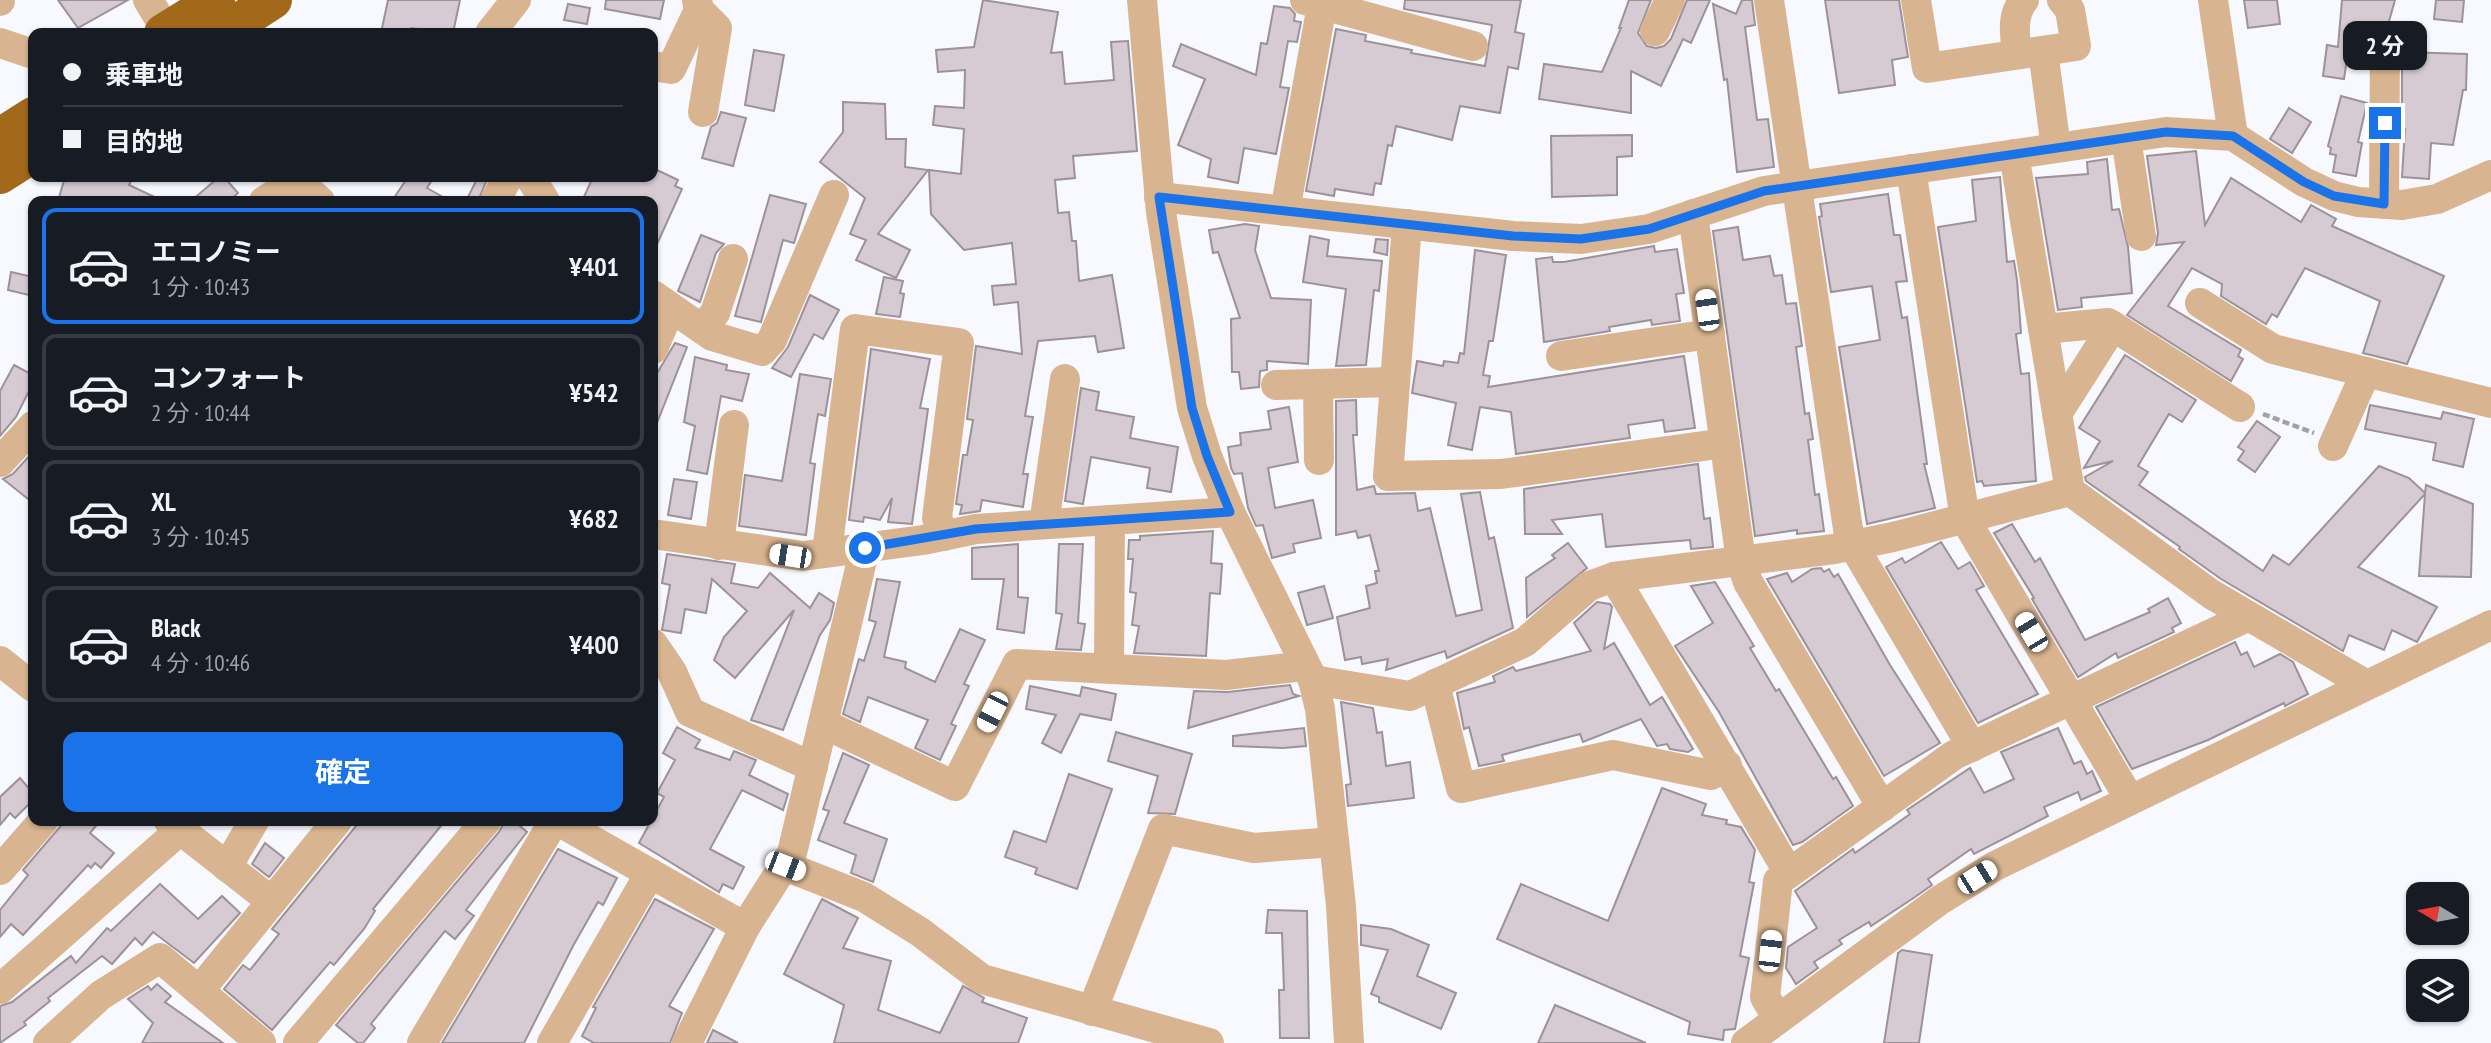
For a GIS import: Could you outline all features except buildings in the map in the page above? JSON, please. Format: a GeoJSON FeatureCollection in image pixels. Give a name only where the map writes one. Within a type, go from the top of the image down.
{"type":"FeatureCollection","features":[{"type":"Feature","properties":{"kind":"highway"},"geometry":{"type":"LineString","coordinates":[[160,21],[216,0]]}},
{"type":"Feature","properties":{"kind":"highway"},"geometry":{"type":"LineString","coordinates":[[230,28],[273,0]]}},
{"type":"Feature","properties":{"kind":"highway"},"geometry":{"type":"LineString","coordinates":[[0,137],[28,119]]}},
{"type":"Feature","properties":{"kind":"highway"},"geometry":{"type":"LineString","coordinates":[[0,175],[28,157]]}},
{"type":"Feature","properties":{"kind":"street"},"geometry":{"type":"LineString","coordinates":[[495,28],[516,0]]}},
{"type":"Feature","properties":{"kind":"street"},"geometry":{"type":"LineString","coordinates":[[1142,0],[1159,197],[1192,408],[1207,456],[1230,512],[1309,673],[1322,721],[1349,1043]]}},
{"type":"Feature","properties":{"kind":"street"},"geometry":{"type":"LineString","coordinates":[[1655,31],[1671,0]]}},
{"type":"Feature","properties":{"kind":"street"},"geometry":{"type":"LineString","coordinates":[[1769,0],[1799,186],[1848,529],[1853,545],[1972,747]]}},
{"type":"Feature","properties":{"kind":"street"},"geometry":{"type":"LineString","coordinates":[[1916,0],[1927,68],[2076,46],[2070,10],[2062,0]]}},
{"type":"Feature","properties":{"kind":"street"},"geometry":{"type":"LineString","coordinates":[[2024,0],[2018,8],[2014,24],[2030,52],[2056,148]]}},
{"type":"Feature","properties":{"kind":"street"},"geometry":{"type":"LineString","coordinates":[[2213,0],[2233,136]]}},
{"type":"Feature","properties":{"kind":"street"},"geometry":{"type":"LineString","coordinates":[[1285,211],[1313,3],[1473,46]]}},
{"type":"Feature","properties":{"kind":"street"},"geometry":{"type":"LineString","coordinates":[[658,67],[670,69],[698,5],[717,28],[703,112]]}},
{"type":"Feature","properties":{"kind":"street"},"geometry":{"type":"LineString","coordinates":[[2384,204],[2385,42]]}},
{"type":"Feature","properties":{"kind":"street"},"geometry":{"type":"LineString","coordinates":[[0,44],[28,52]]}},
{"type":"Feature","properties":{"kind":"street"},"geometry":{"type":"LineString","coordinates":[[1159,197],[1513,236],[1581,239],[1649,229],[1764,191],[2166,132],[2233,136],[2304,182],[2334,196],[2384,204],[2402,205],[2437,199],[2491,175]]}},
{"type":"Feature","properties":{"kind":"street"},"geometry":{"type":"LineString","coordinates":[[2126,138],[2141,236]]}},
{"type":"Feature","properties":{"kind":"street"},"geometry":{"type":"LineString","coordinates":[[2014,154],[2070,491],[2247,617],[2365,684]]}},
{"type":"Feature","properties":{"kind":"street"},"geometry":{"type":"LineString","coordinates":[[1911,169],[1965,519],[2130,800]]}},
{"type":"Feature","properties":{"kind":"street"},"geometry":{"type":"LineString","coordinates":[[271,196],[291,182]]}},
{"type":"Feature","properties":{"kind":"street"},"geometry":{"type":"LineString","coordinates":[[301,182],[315,196]]}},
{"type":"Feature","properties":{"kind":"street"},"geometry":{"type":"LineString","coordinates":[[658,320],[661,302],[703,327],[712,336],[762,351],[772,340],[834,195]]}},
{"type":"Feature","properties":{"kind":"street"},"geometry":{"type":"LineString","coordinates":[[1693,214],[1741,561],[1748,582],[1882,807]]}},
{"type":"Feature","properties":{"kind":"street"},"geometry":{"type":"LineString","coordinates":[[1407,224],[1388,476],[1501,474],[1725,443]]}},
{"type":"Feature","properties":{"kind":"street"},"geometry":{"type":"LineString","coordinates":[[703,327],[715,313],[733,259]]}},
{"type":"Feature","properties":{"kind":"street"},"geometry":{"type":"LineString","coordinates":[[2200,303],[2273,349],[2491,403]]}},
{"type":"Feature","properties":{"kind":"street"},"geometry":{"type":"LineString","coordinates":[[2043,329],[2108,323],[2240,407]]}},
{"type":"Feature","properties":{"kind":"street"},"geometry":{"type":"LineString","coordinates":[[2057,414],[2113,326]]}},
{"type":"Feature","properties":{"kind":"street"},"geometry":{"type":"LineString","coordinates":[[827,552],[855,329],[959,343],[937,519],[944,536]]}},
{"type":"Feature","properties":{"kind":"street"},"geometry":{"type":"LineString","coordinates":[[1560,356],[1710,334]]}},
{"type":"Feature","properties":{"kind":"street"},"geometry":{"type":"LineString","coordinates":[[2334,443],[2366,372]]}},
{"type":"Feature","properties":{"kind":"street"},"geometry":{"type":"LineString","coordinates":[[1044,524],[1065,379]]}},
{"type":"Feature","properties":{"kind":"street"},"geometry":{"type":"LineString","coordinates":[[1276,385],[1395,382]]}},
{"type":"Feature","properties":{"kind":"street"},"geometry":{"type":"LineString","coordinates":[[1318,384],[1319,460]]}},
{"type":"Feature","properties":{"kind":"street"},"geometry":{"type":"LineString","coordinates":[[719,545],[734,425]]}},
{"type":"Feature","properties":{"kind":"street"},"geometry":{"type":"LineString","coordinates":[[0,462],[28,431]]}},
{"type":"Feature","properties":{"kind":"street"},"geometry":{"type":"LineString","coordinates":[[824,724],[955,786],[1017,664],[1226,675],[1309,673],[1410,695],[1525,642],[1589,586],[1614,577],[1853,545],[2070,491]]}},
{"type":"Feature","properties":{"kind":"street"},"geometry":{"type":"LineString","coordinates":[[658,535],[790,556],[865,548],[976,529],[1230,512]]}},
{"type":"Feature","properties":{"kind":"street"},"geometry":{"type":"LineString","coordinates":[[1109,668],[1110,520]]}},
{"type":"Feature","properties":{"kind":"street"},"geometry":{"type":"LineString","coordinates":[[687,1043],[745,927],[792,853],[865,548]]}},
{"type":"Feature","properties":{"kind":"street"},"geometry":{"type":"LineString","coordinates":[[1614,577],[1789,873]]}},
{"type":"Feature","properties":{"kind":"street"},"geometry":{"type":"LineString","coordinates":[[1778,1019],[1765,997],[1778,881],[1954,755],[2247,617]]}},
{"type":"Feature","properties":{"kind":"street"},"geometry":{"type":"LineString","coordinates":[[1746,1043],[1940,900],[1995,866],[2491,625]]}},
{"type":"Feature","properties":{"kind":"street"},"geometry":{"type":"LineString","coordinates":[[658,659],[690,712],[813,767]]}},
{"type":"Feature","properties":{"kind":"street"},"geometry":{"type":"LineString","coordinates":[[0,661],[28,683]]}},
{"type":"Feature","properties":{"kind":"street"},"geometry":{"type":"LineString","coordinates":[[1435,684],[1461,788],[1613,755],[1711,775],[1727,765]]}},
{"type":"Feature","properties":{"kind":"street"},"geometry":{"type":"LineString","coordinates":[[0,870],[39,826]]}},
{"type":"Feature","properties":{"kind":"street"},"geometry":{"type":"LineString","coordinates":[[0,989],[174,826],[271,901]]}},
{"type":"Feature","properties":{"kind":"street"},"geometry":{"type":"LineString","coordinates":[[227,867],[251,826]]}},
{"type":"Feature","properties":{"kind":"street"},"geometry":{"type":"LineString","coordinates":[[199,990],[333,826]]}},
{"type":"Feature","properties":{"kind":"street"},"geometry":{"type":"LineString","coordinates":[[298,1043],[482,826]]}},
{"type":"Feature","properties":{"kind":"street"},"geometry":{"type":"LineString","coordinates":[[422,1043],[553,826]]}},
{"type":"Feature","properties":{"kind":"street"},"geometry":{"type":"LineString","coordinates":[[565,826],[745,927]]}},
{"type":"Feature","properties":{"kind":"street"},"geometry":{"type":"LineString","coordinates":[[1092,1011],[1163,829],[1254,848],[1334,842]]}},
{"type":"Feature","properties":{"kind":"street"},"geometry":{"type":"LineString","coordinates":[[785,866],[864,897],[920,932],[982,979],[1209,1043]]}},
{"type":"Feature","properties":{"kind":"street"},"geometry":{"type":"LineString","coordinates":[[552,1043],[650,873]]}},
{"type":"Feature","properties":{"kind":"street"},"geometry":{"type":"LineString","coordinates":[[48,1043],[101,995],[160,958],[261,1043]]}},
{"type":"Feature","properties":{"kind":"path"},"geometry":{"type":"LineString","coordinates":[[2240,407],[2334,443]]}},
{"type":"Feature","properties":{"kind":"route"},"geometry":{"type":"LineString","coordinates":[[865,548],[976,529],[1230,512],[1207,456],[1192,408],[1159,197],[1513,236],[1581,239],[1649,229],[1764,191],[2166,132],[2194,132],[2233,136],[2304,182],[2334,196],[2358,202],[2384,204],[2385,123]]}}]}
